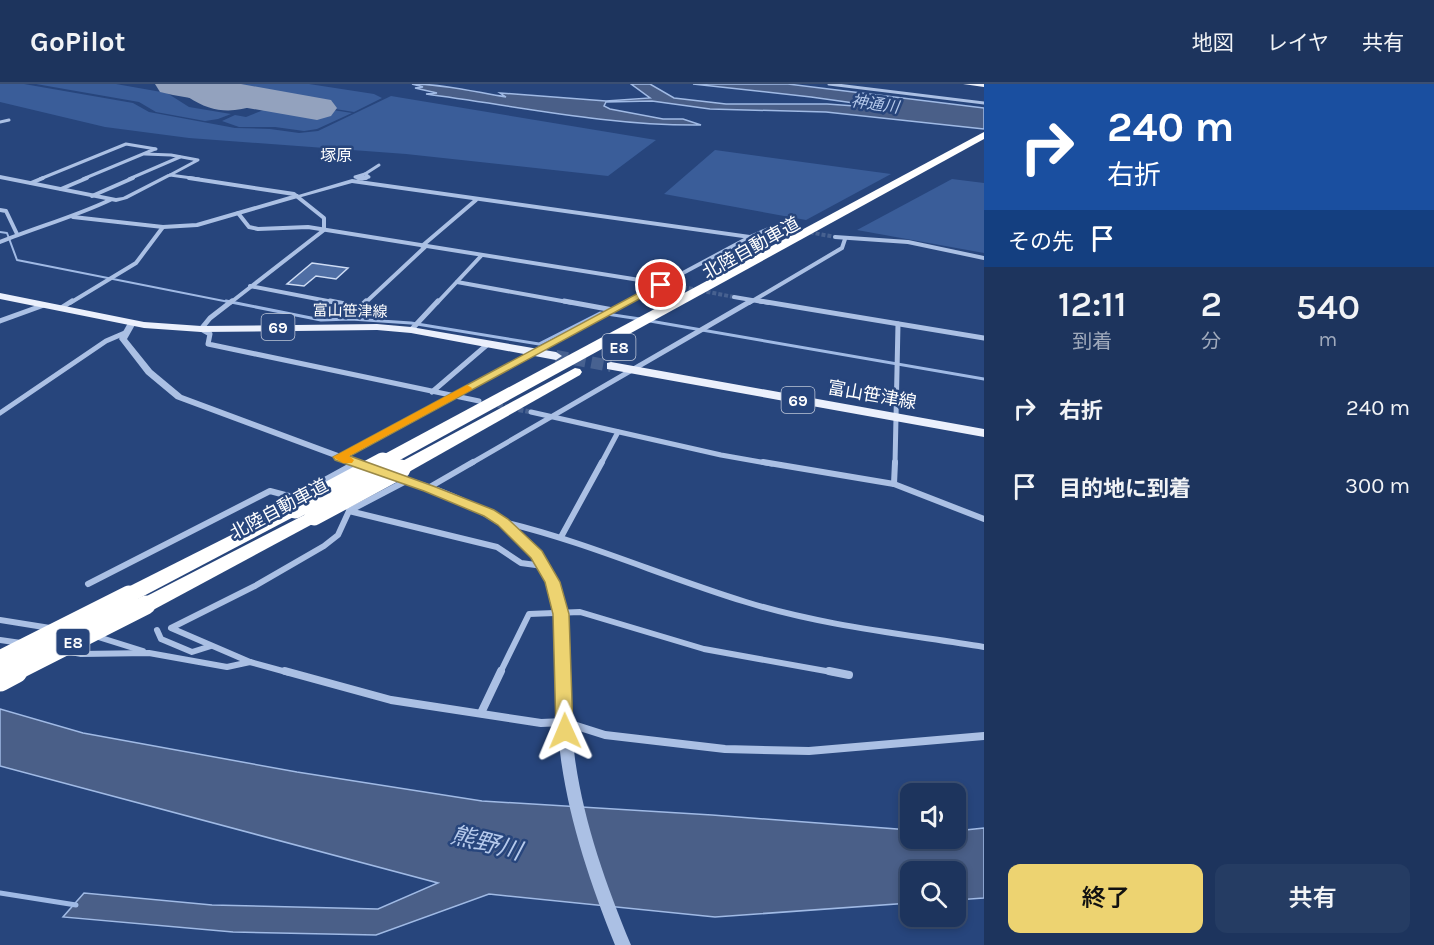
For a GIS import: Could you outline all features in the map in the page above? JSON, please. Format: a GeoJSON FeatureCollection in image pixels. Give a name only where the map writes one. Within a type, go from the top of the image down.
{"type":"FeatureCollection","features":[{"type":"Feature","properties":{"kind":"highway","name":"北陸自動車道"},"geometry":{"type":"LineString","coordinates":[[0,680],[138,600],[294,503],[383,462],[832,229],[984,135]]}},
{"type":"Feature","properties":{"kind":"highway","name":"北陸自動車道"},"geometry":{"type":"LineString","coordinates":[[0,660],[138,600],[403,475],[984,143]]}},
{"type":"Feature","properties":{"kind":"main road"},"geometry":{"type":"LineString","coordinates":[[966,84],[984,85]]}},
{"type":"Feature","properties":{"kind":"main road","name":"富山笹津線"},"geometry":{"type":"LineString","coordinates":[[0,296],[61,308],[129,327],[201,329],[341,326],[411,330],[556,356]]}},
{"type":"Feature","properties":{"kind":"main road","name":"富山笹津線"},"geometry":{"type":"LineString","coordinates":[[611,366],[984,433]]}},
{"type":"Feature","properties":{"kind":"street"},"geometry":{"type":"LineString","coordinates":[[829,84],[984,103]]}},
{"type":"Feature","properties":{"kind":"street"},"geometry":{"type":"LineString","coordinates":[[0,122],[9,120]]}},
{"type":"Feature","properties":{"kind":"street"},"geometry":{"type":"LineString","coordinates":[[31,183],[126,144],[156,148],[61,189]]}},
{"type":"Feature","properties":{"kind":"street"},"geometry":{"type":"LineString","coordinates":[[0,242],[17,234],[73,217],[110,200],[125,198],[198,160],[143,154]]}},
{"type":"Feature","properties":{"kind":"street"},"geometry":{"type":"LineString","coordinates":[[92,196],[180,157]]}},
{"type":"Feature","properties":{"kind":"street"},"geometry":{"type":"LineString","coordinates":[[73,217],[163,227],[197,225],[369,177],[365,174],[379,165]]}},
{"type":"Feature","properties":{"kind":"street"},"geometry":{"type":"LineString","coordinates":[[170,175],[298,196],[324,218],[324,230]]}},
{"type":"Feature","properties":{"kind":"street"},"geometry":{"type":"LineString","coordinates":[[0,177],[110,200]]}},
{"type":"Feature","properties":{"kind":"street"},"geometry":{"type":"LineString","coordinates":[[356,180],[476,200],[750,237]]}},
{"type":"Feature","properties":{"kind":"street"},"geometry":{"type":"LineString","coordinates":[[250,286],[360,307],[476,200]]}},
{"type":"Feature","properties":{"kind":"street"},"geometry":{"type":"LineString","coordinates":[[0,210],[6,211],[17,234]]}},
{"type":"Feature","properties":{"kind":"street"},"geometry":{"type":"LineString","coordinates":[[238,213],[249,226],[258,229],[309,227],[677,286]]}},
{"type":"Feature","properties":{"kind":"street"},"geometry":{"type":"LineString","coordinates":[[339,457],[750,237],[778,225],[792,229]]}},
{"type":"Feature","properties":{"kind":"street"},"geometry":{"type":"LineString","coordinates":[[61,308],[136,263],[163,227]]}},
{"type":"Feature","properties":{"kind":"street"},"geometry":{"type":"LineString","coordinates":[[832,229],[845,239],[908,242],[984,258]]}},
{"type":"Feature","properties":{"kind":"street"},"geometry":{"type":"LineString","coordinates":[[324,230],[210,318],[201,329],[210,334],[208,344],[479,401]]}},
{"type":"Feature","properties":{"kind":"street"},"geometry":{"type":"LineString","coordinates":[[428,488],[823,260],[842,248],[845,239]]}},
{"type":"Feature","properties":{"kind":"street"},"geometry":{"type":"LineString","coordinates":[[411,330],[482,256]]}},
{"type":"Feature","properties":{"kind":"street"},"geometry":{"type":"LineString","coordinates":[[457,282],[614,310]]}},
{"type":"Feature","properties":{"kind":"street"},"geometry":{"type":"LineString","coordinates":[[734,297],[984,338]]}},
{"type":"Feature","properties":{"kind":"street"},"geometry":{"type":"LineString","coordinates":[[0,321],[44,304]]}},
{"type":"Feature","properties":{"kind":"street"},"geometry":{"type":"LineString","coordinates":[[894,484],[898,324]]}},
{"type":"Feature","properties":{"kind":"street"},"geometry":{"type":"LineString","coordinates":[[0,413],[129,327]]}},
{"type":"Feature","properties":{"kind":"street"},"geometry":{"type":"LineString","coordinates":[[129,327],[123,339],[149,372],[179,397],[356,463],[403,475],[489,513],[503,522],[537,555],[552,582],[561,614],[564,727],[570,778],[582,829],[608,910],[623,945]]}},
{"type":"Feature","properties":{"kind":"street"},"geometry":{"type":"LineString","coordinates":[[432,392],[488,344]]}},
{"type":"Feature","properties":{"kind":"street"},"geometry":{"type":"LineString","coordinates":[[531,412],[721,455],[894,484],[984,519]]}},
{"type":"Feature","properties":{"kind":"street"},"geometry":{"type":"LineString","coordinates":[[561,537],[618,432]]}},
{"type":"Feature","properties":{"kind":"street"},"geometry":{"type":"LineString","coordinates":[[294,503],[356,463]]}},
{"type":"Feature","properties":{"kind":"street"},"geometry":{"type":"LineString","coordinates":[[403,475],[349,511],[338,535],[324,546],[255,586],[171,628],[250,662],[391,700],[605,735],[725,749],[809,751],[984,736]]}},
{"type":"Feature","properties":{"kind":"street"},"geometry":{"type":"LineString","coordinates":[[88,584],[270,491],[294,503],[349,511],[497,547],[521,563],[543,566]]}},
{"type":"Feature","properties":{"kind":"street"},"geometry":{"type":"LineString","coordinates":[[503,522],[561,537],[681,581],[804,618],[984,647]]}},
{"type":"Feature","properties":{"kind":"street"},"geometry":{"type":"LineString","coordinates":[[481,713],[529,614],[580,612],[704,649],[849,675]]}},
{"type":"Feature","properties":{"kind":"street"},"geometry":{"type":"LineString","coordinates":[[0,620],[82,632],[149,653],[227,667],[250,662]]}},
{"type":"Feature","properties":{"kind":"street"},"geometry":{"type":"LineString","coordinates":[[157,630],[161,639],[192,652],[211,646]]}},
{"type":"Feature","properties":{"kind":"street"},"geometry":{"type":"LineString","coordinates":[[0,640],[81,654],[149,653]]}},
{"type":"Feature","properties":{"kind":"shaded area"},"geometry":{"type":"Polygon","coordinates":[[[0,84],[24,84],[133,103],[149,112],[235,128],[299,133],[318,131],[391,96],[656,140],[608,176],[406,154],[189,138],[105,127],[0,102],[0,84]]]}},
{"type":"Feature","properties":{"kind":"shaded area"},"geometry":{"type":"Polygon","coordinates":[[[36,84],[116,84],[167,93],[189,107],[231,114],[205,121],[156,112],[139,102],[36,84]]]}},
{"type":"Feature","properties":{"kind":"shaded area"},"geometry":{"type":"Polygon","coordinates":[[[225,84],[309,84],[374,94],[382,98],[354,112],[323,107],[333,102],[225,84]]]}},
{"type":"Feature","properties":{"kind":"shaded area"},"geometry":{"type":"Polygon","coordinates":[[[320,108],[352,113],[317,129],[304,131],[275,127],[239,127],[222,121],[235,115],[246,117],[266,109],[304,115],[320,108]]]}},
{"type":"Feature","properties":{"kind":"shaded area"},"geometry":{"type":"Polygon","coordinates":[[[715,150],[891,174],[806,220],[664,194],[715,150]]]}},
{"type":"Feature","properties":{"kind":"shaded area"},"geometry":{"type":"Polygon","coordinates":[[[952,179],[984,183],[984,253],[857,230],[952,179]]]}},
{"type":"Feature","properties":{"kind":"water","name":"神通川"},"geometry":{"type":"Polygon","coordinates":[[[412,84],[447,87],[506,97],[500,93],[606,101],[650,98],[631,84],[650,84],[674,98],[726,104],[827,104],[897,109],[693,84],[788,84],[984,108],[984,129],[826,112],[710,109],[652,101],[606,102],[604,106],[610,109],[663,119],[683,119],[701,125],[632,122],[426,94],[437,93],[415,88],[423,87],[412,84]]]}},
{"type":"Feature","properties":{"kind":"water","name":"熊野川"},"geometry":{"type":"Polygon","coordinates":[[[0,709],[83,733],[297,772],[482,801],[900,829],[900,849],[966,849],[966,830],[984,828],[984,898],[966,899],[966,861],[900,861],[900,904],[715,917],[489,894],[376,935],[233,932],[63,917],[84,893],[212,905],[378,909],[438,883],[0,766],[0,709]]]}},
{"type":"Feature","properties":{"kind":"building"},"geometry":{"type":"Polygon","coordinates":[[[312,263],[348,268],[336,279],[316,276],[304,286],[287,284],[312,263]]]}},
{"type":"Feature","properties":{"kind":"waterway"},"geometry":{"type":"LineString","coordinates":[[0,232],[7,233],[17,260],[234,303]]}},
{"type":"Feature","properties":{"kind":"waterway"},"geometry":{"type":"LineString","coordinates":[[226,301],[321,320],[351,319],[411,323],[539,344],[600,313],[640,319]]}},
{"type":"Feature","properties":{"kind":"waterway"},"geometry":{"type":"LineString","coordinates":[[650,321],[984,379]]}},
{"type":"Feature","properties":{"kind":"waterway"},"geometry":{"type":"LineString","coordinates":[[0,893],[76,905]]}},
{"type":"Feature","properties":{"kind":"taxiway"},"geometry":{"type":"LineString","coordinates":[[181,85],[202,99],[219,106],[237,106],[261,99]]}},
{"type":"Feature","properties":{"kind":"runway"},"geometry":{"type":"LineString","coordinates":[[173,84],[317,108]]}},
{"type":"Feature","properties":{"kind":"tunnel"},"geometry":{"type":"LineString","coordinates":[[792,229],[835,237]]}},
{"type":"Feature","properties":{"kind":"tunnel"},"geometry":{"type":"LineString","coordinates":[[677,286],[734,297]]}},
{"type":"Feature","properties":{"kind":"tunnel"},"geometry":{"type":"LineString","coordinates":[[556,356],[611,366]]}},
{"type":"Feature","properties":{"kind":"tunnel"},"geometry":{"type":"LineString","coordinates":[[491,404],[531,412]]}},
{"type":"Feature","properties":{"kind":"slow traffic"},"geometry":{"type":"LineString","coordinates":[[348,460],[339,457],[467,388]]}},
{"type":"Feature","properties":{"kind":"district","name":"塚原"},"geometry":{"type":"Point","coordinates":[336,155]}},
{"type":"Feature","properties":{"kind":"route"},"geometry":{"type":"LineString","coordinates":[[565,731],[561,614],[552,582],[537,555],[503,522],[489,513],[428,488],[339,457],[661,285]]}}]}
